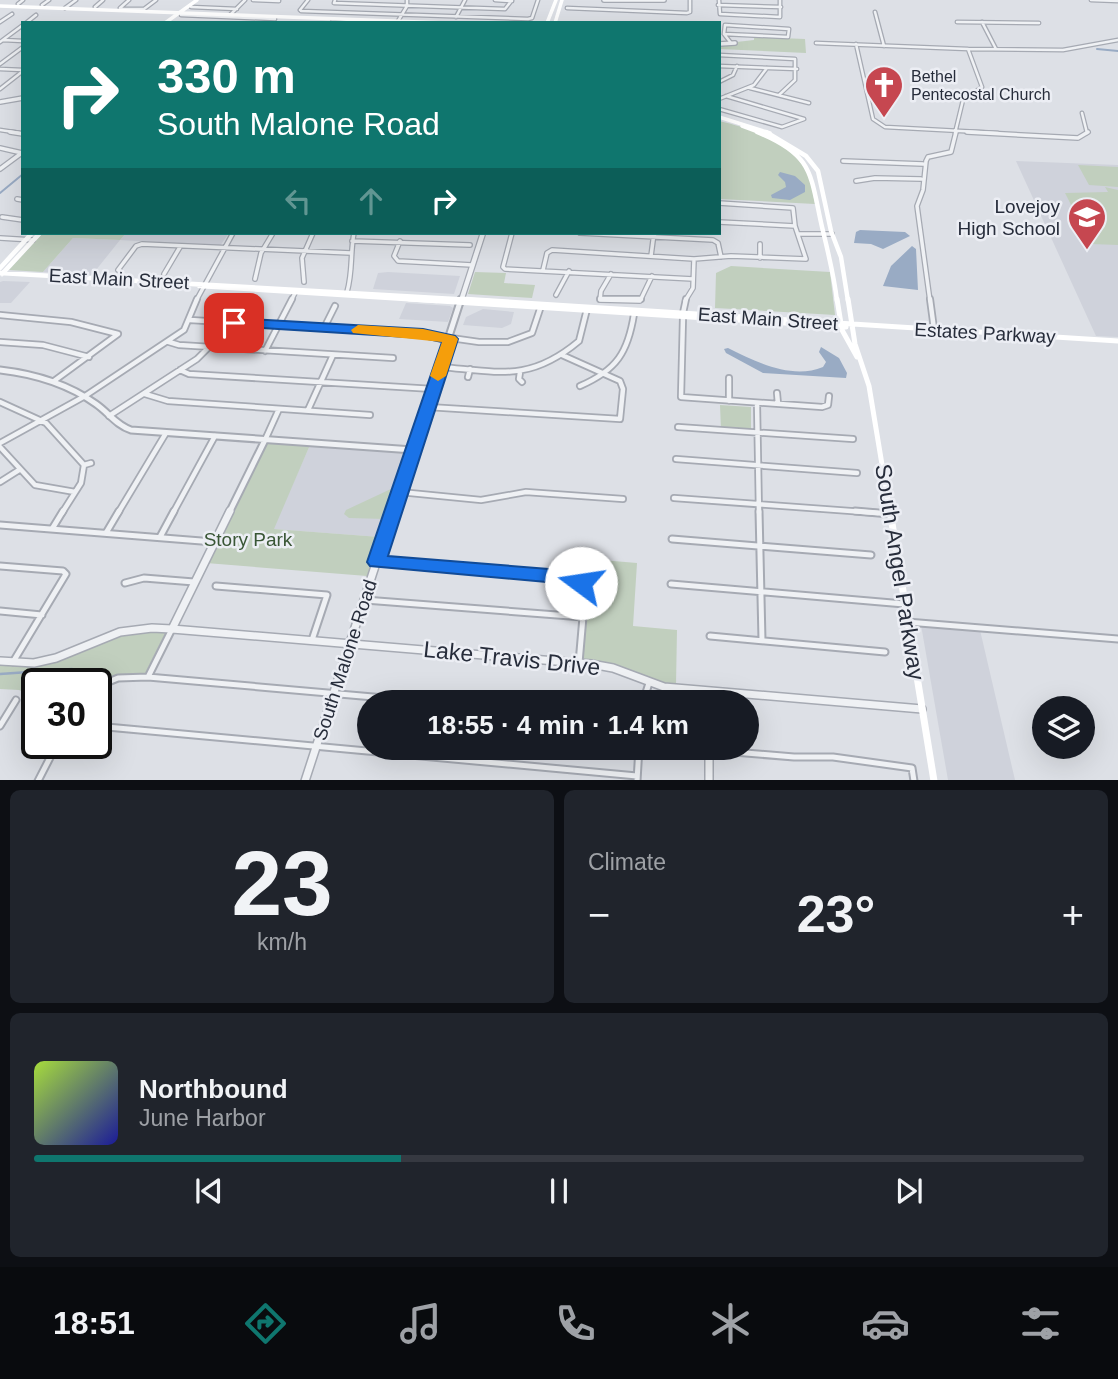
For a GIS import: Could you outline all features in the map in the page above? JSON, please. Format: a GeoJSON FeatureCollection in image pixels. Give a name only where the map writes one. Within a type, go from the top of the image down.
{"type":"FeatureCollection","features":[{"type":"Feature","properties":{"kind":"main road"},"geometry":{"type":"LineString","coordinates":[[163,21],[192,0]]}},
{"type":"Feature","properties":{"kind":"main road"},"geometry":{"type":"LineString","coordinates":[[167,21],[173,14],[197,0]]}},
{"type":"Feature","properties":{"kind":"main road"},"geometry":{"type":"LineString","coordinates":[[548,21],[556,0]]}},
{"type":"Feature","properties":{"kind":"main road"},"geometry":{"type":"LineString","coordinates":[[555,21],[562,0]]}},
{"type":"Feature","properties":{"kind":"main road"},"geometry":{"type":"LineString","coordinates":[[554,6],[554,13],[557,14]]}},
{"type":"Feature","properties":{"kind":"main road"},"geometry":{"type":"LineString","coordinates":[[0,7],[118,10],[283,20]]}},
{"type":"Feature","properties":{"kind":"main road"},"geometry":{"type":"LineString","coordinates":[[173,14],[333,21]]}},
{"type":"Feature","properties":{"kind":"main road"},"geometry":{"type":"LineString","coordinates":[[721,120],[771,138],[804,162],[812,176],[824,235],[832,256],[844,340],[863,365]]}},
{"type":"Feature","properties":{"kind":"main road"},"geometry":{"type":"LineString","coordinates":[[721,120],[776,136],[806,156],[820,175],[832,235]]}},
{"type":"Feature","properties":{"kind":"main road"},"geometry":{"type":"LineString","coordinates":[[0,273],[30,235]]}},
{"type":"Feature","properties":{"kind":"main road"},"geometry":{"type":"LineString","coordinates":[[0,273],[38,235]]}},
{"type":"Feature","properties":{"kind":"main road","name":"South Angel Parkway"},"geometry":{"type":"LineString","coordinates":[[832,235],[841,257],[856,351],[863,365],[934,780]]}},
{"type":"Feature","properties":{"kind":"main road","name":"East Main Street"},"geometry":{"type":"LineString","coordinates":[[0,273],[794,320],[852,326]]}},
{"type":"Feature","properties":{"kind":"main road","name":"East Main Street"},"geometry":{"type":"LineString","coordinates":[[76,279],[156,281],[295,293],[345,294]]}},
{"type":"Feature","properties":{"kind":"main road"},"geometry":{"type":"LineString","coordinates":[[118,282],[156,281]]}},
{"type":"Feature","properties":{"kind":"main road","name":"East Main Street"},"geometry":{"type":"LineString","coordinates":[[462,301],[540,309],[587,309],[840,325]]}},
{"type":"Feature","properties":{"kind":"main road"},"geometry":{"type":"LineString","coordinates":[[762,322],[794,320]]}},
{"type":"Feature","properties":{"kind":"main road","name":"Estates Parkway"},"geometry":{"type":"LineString","coordinates":[[852,326],[1118,341]]}},
{"type":"Feature","properties":{"kind":"street"},"geometry":{"type":"LineString","coordinates":[[18,4],[23,0]]}},
{"type":"Feature","properties":{"kind":"street"},"geometry":{"type":"LineString","coordinates":[[42,5],[49,0]]}},
{"type":"Feature","properties":{"kind":"street"},"geometry":{"type":"LineString","coordinates":[[64,9],[76,0]]}},
{"type":"Feature","properties":{"kind":"street"},"geometry":{"type":"LineString","coordinates":[[118,10],[129,0]]}},
{"type":"Feature","properties":{"kind":"street"},"geometry":{"type":"LineString","coordinates":[[118,10],[144,9],[156,0]]}},
{"type":"Feature","properties":{"kind":"street"},"geometry":{"type":"LineString","coordinates":[[230,16],[245,0]]}},
{"type":"Feature","properties":{"kind":"street"},"geometry":{"type":"LineString","coordinates":[[253,0],[280,1]]}},
{"type":"Feature","properties":{"kind":"street"},"geometry":{"type":"LineString","coordinates":[[308,0],[300,10],[530,19],[538,0]]}},
{"type":"Feature","properties":{"kind":"street"},"geometry":{"type":"LineString","coordinates":[[398,21],[407,6],[407,0]]}},
{"type":"Feature","properties":{"kind":"street"},"geometry":{"type":"LineString","coordinates":[[456,17],[465,0]]}},
{"type":"Feature","properties":{"kind":"street"},"geometry":{"type":"LineString","coordinates":[[334,1],[507,9],[512,0],[495,0]]}},
{"type":"Feature","properties":{"kind":"street"},"geometry":{"type":"LineString","coordinates":[[604,0],[664,0]]}},
{"type":"Feature","properties":{"kind":"street"},"geometry":{"type":"LineString","coordinates":[[612,10],[615,0]]}},
{"type":"Feature","properties":{"kind":"street"},"geometry":{"type":"LineString","coordinates":[[567,8],[689,13],[690,0]]}},
{"type":"Feature","properties":{"kind":"street"},"geometry":{"type":"LineString","coordinates":[[780,0],[781,7],[782,17],[719,14],[719,2],[781,7]]}},
{"type":"Feature","properties":{"kind":"street"},"geometry":{"type":"LineString","coordinates":[[1091,0],[1117,1]]}},
{"type":"Feature","properties":{"kind":"street"},"geometry":{"type":"LineString","coordinates":[[272,6],[280,1]]}},
{"type":"Feature","properties":{"kind":"street"},"geometry":{"type":"LineString","coordinates":[[95,7],[101,2]]}},
{"type":"Feature","properties":{"kind":"street"},"geometry":{"type":"LineString","coordinates":[[191,6],[236,9]]}},
{"type":"Feature","properties":{"kind":"street"},"geometry":{"type":"LineString","coordinates":[[875,12],[884,46]]}},
{"type":"Feature","properties":{"kind":"street"},"geometry":{"type":"LineString","coordinates":[[0,22],[12,14]]}},
{"type":"Feature","properties":{"kind":"street"},"geometry":{"type":"LineString","coordinates":[[29,21],[37,15]]}},
{"type":"Feature","properties":{"kind":"street"},"geometry":{"type":"LineString","coordinates":[[181,15],[275,19]]}},
{"type":"Feature","properties":{"kind":"street"},"geometry":{"type":"LineString","coordinates":[[754,16],[754,26]]}},
{"type":"Feature","properties":{"kind":"street"},"geometry":{"type":"LineString","coordinates":[[957,22],[1039,23]]}},
{"type":"Feature","properties":{"kind":"street"},"geometry":{"type":"LineString","coordinates":[[982,22],[996,49]]}},
{"type":"Feature","properties":{"kind":"street"},"geometry":{"type":"LineString","coordinates":[[726,25],[788,28],[789,36],[723,34],[726,25]]}},
{"type":"Feature","properties":{"kind":"street"},"geometry":{"type":"LineString","coordinates":[[1,41],[21,27]]}},
{"type":"Feature","properties":{"kind":"street"},"geometry":{"type":"LineString","coordinates":[[723,34],[733,43]]}},
{"type":"Feature","properties":{"kind":"street"},"geometry":{"type":"LineString","coordinates":[[816,43],[1063,50],[1118,40]]}},
{"type":"Feature","properties":{"kind":"street"},"geometry":{"type":"LineString","coordinates":[[1,41],[21,41]]}},
{"type":"Feature","properties":{"kind":"street"},"geometry":{"type":"LineString","coordinates":[[721,44],[733,43]]}},
{"type":"Feature","properties":{"kind":"street"},"geometry":{"type":"LineString","coordinates":[[856,44],[871,115],[876,123],[892,128],[1078,138],[1088,132],[1082,113]]}},
{"type":"Feature","properties":{"kind":"street"},"geometry":{"type":"LineString","coordinates":[[0,66],[21,49]]}},
{"type":"Feature","properties":{"kind":"street"},"geometry":{"type":"LineString","coordinates":[[934,331],[917,206],[923,189],[923,164],[928,157],[951,152],[963,100],[982,86],[968,49]]}},
{"type":"Feature","properties":{"kind":"street"},"geometry":{"type":"LineString","coordinates":[[721,55],[793,58],[797,69],[795,80],[779,95]]}},
{"type":"Feature","properties":{"kind":"street"},"geometry":{"type":"LineString","coordinates":[[0,66],[21,70]]}},
{"type":"Feature","properties":{"kind":"street"},"geometry":{"type":"LineString","coordinates":[[721,66],[797,69]]}},
{"type":"Feature","properties":{"kind":"street"},"geometry":{"type":"LineString","coordinates":[[721,81],[733,75],[737,66]]}},
{"type":"Feature","properties":{"kind":"street"},"geometry":{"type":"LineString","coordinates":[[721,98],[750,88],[764,76],[767,68]]}},
{"type":"Feature","properties":{"kind":"street"},"geometry":{"type":"LineString","coordinates":[[0,89],[21,72]]}},
{"type":"Feature","properties":{"kind":"street"},"geometry":{"type":"LineString","coordinates":[[15,78],[21,78]]}},
{"type":"Feature","properties":{"kind":"street"},"geometry":{"type":"LineString","coordinates":[[750,88],[809,103]]}},
{"type":"Feature","properties":{"kind":"street"},"geometry":{"type":"LineString","coordinates":[[721,110],[783,127],[804,118],[726,96]]}},
{"type":"Feature","properties":{"kind":"street"},"geometry":{"type":"LineString","coordinates":[[0,102],[21,98]]}},
{"type":"Feature","properties":{"kind":"street"},"geometry":{"type":"LineString","coordinates":[[0,130],[21,134]]}},
{"type":"Feature","properties":{"kind":"street"},"geometry":{"type":"LineString","coordinates":[[0,148],[21,152]]}},
{"type":"Feature","properties":{"kind":"street"},"geometry":{"type":"LineString","coordinates":[[1,168],[21,153]]}},
{"type":"Feature","properties":{"kind":"street"},"geometry":{"type":"LineString","coordinates":[[843,161],[923,164]]}},
{"type":"Feature","properties":{"kind":"street"},"geometry":{"type":"LineString","coordinates":[[856,181],[875,177],[921,180]]}},
{"type":"Feature","properties":{"kind":"street"},"geometry":{"type":"LineString","coordinates":[[543,270],[547,253],[552,250],[694,258],[804,260],[799,235],[794,226],[792,207],[721,203]]}},
{"type":"Feature","properties":{"kind":"street"},"geometry":{"type":"LineString","coordinates":[[2,217],[21,220]]}},
{"type":"Feature","properties":{"kind":"street"},"geometry":{"type":"LineString","coordinates":[[721,222],[794,226]]}},
{"type":"Feature","properties":{"kind":"street"},"geometry":{"type":"LineString","coordinates":[[75,492],[37,488],[0,445],[85,396],[184,330],[222,248],[232,235]]}},
{"type":"Feature","properties":{"kind":"street"},"geometry":{"type":"LineString","coordinates":[[255,279],[262,250],[272,235]]}},
{"type":"Feature","properties":{"kind":"street"},"geometry":{"type":"LineString","coordinates":[[304,282],[302,260],[312,235]]}},
{"type":"Feature","properties":{"kind":"street"},"geometry":{"type":"LineString","coordinates":[[345,294],[353,271],[351,253],[354,235]]}},
{"type":"Feature","properties":{"kind":"street"},"geometry":{"type":"LineString","coordinates":[[462,301],[482,235]]}},
{"type":"Feature","properties":{"kind":"street"},"geometry":{"type":"LineString","coordinates":[[512,235],[504,268],[693,279]]}},
{"type":"Feature","properties":{"kind":"street"},"geometry":{"type":"LineString","coordinates":[[651,256],[653,235],[713,240],[718,243],[721,257]]}},
{"type":"Feature","properties":{"kind":"street"},"geometry":{"type":"LineString","coordinates":[[799,235],[832,235]]}},
{"type":"Feature","properties":{"kind":"street"},"geometry":{"type":"LineString","coordinates":[[0,239],[33,240]]}},
{"type":"Feature","properties":{"kind":"street"},"geometry":{"type":"LineString","coordinates":[[352,241],[470,245]]}},
{"type":"Feature","properties":{"kind":"street"},"geometry":{"type":"LineString","coordinates":[[400,242],[394,256],[398,261],[472,265]]}},
{"type":"Feature","properties":{"kind":"street"},"geometry":{"type":"LineString","coordinates":[[120,271],[118,270],[140,244],[351,253]]}},
{"type":"Feature","properties":{"kind":"street"},"geometry":{"type":"LineString","coordinates":[[760,244],[760,258]]}},
{"type":"Feature","properties":{"kind":"street"},"geometry":{"type":"LineString","coordinates":[[164,274],[181,246]]}},
{"type":"Feature","properties":{"kind":"street"},"geometry":{"type":"LineString","coordinates":[[694,258],[692,291],[685,301],[683,315],[679,395],[822,407],[828,405],[829,396]]}},
{"type":"Feature","properties":{"kind":"street"},"geometry":{"type":"LineString","coordinates":[[556,296],[569,271]]}},
{"type":"Feature","properties":{"kind":"street"},"geometry":{"type":"LineString","coordinates":[[611,274],[600,293],[601,300],[640,301],[652,276]]}},
{"type":"Feature","properties":{"kind":"street"},"geometry":{"type":"LineString","coordinates":[[265,351],[295,293]]}},
{"type":"Feature","properties":{"kind":"street"},"geometry":{"type":"LineString","coordinates":[[234,323],[243,300]]}},
{"type":"Feature","properties":{"kind":"street","name":"South Malone Road"},"geometry":{"type":"LineString","coordinates":[[305,780],[462,301]]}},
{"type":"Feature","properties":{"kind":"street"},"geometry":{"type":"LineString","coordinates":[[324,328],[335,306]]}},
{"type":"Feature","properties":{"kind":"street"},"geometry":{"type":"LineString","coordinates":[[190,320],[423,334],[450,339],[504,342],[522,340],[534,332],[540,309]]}},
{"type":"Feature","properties":{"kind":"street"},"geometry":{"type":"LineString","coordinates":[[441,367],[520,372],[544,367],[581,337],[587,309]]}},
{"type":"Feature","properties":{"kind":"street"},"geometry":{"type":"LineString","coordinates":[[580,386],[603,372],[627,349],[634,314]]}},
{"type":"Feature","properties":{"kind":"street"},"geometry":{"type":"LineString","coordinates":[[0,316],[71,322],[118,334],[54,381]]}},
{"type":"Feature","properties":{"kind":"street"},"geometry":{"type":"LineString","coordinates":[[0,342],[43,345],[89,357]]}},
{"type":"Feature","properties":{"kind":"street"},"geometry":{"type":"LineString","coordinates":[[168,342],[208,347],[393,358]]}},
{"type":"Feature","properties":{"kind":"street"},"geometry":{"type":"LineString","coordinates":[[109,416],[200,357],[208,347]]}},
{"type":"Feature","properties":{"kind":"street"},"geometry":{"type":"LineString","coordinates":[[308,410],[333,355]]}},
{"type":"Feature","properties":{"kind":"street"},"geometry":{"type":"LineString","coordinates":[[428,407],[619,420],[622,384],[603,372],[562,355]]}},
{"type":"Feature","properties":{"kind":"street"},"geometry":{"type":"LineString","coordinates":[[468,377],[470,369]]}},
{"type":"Feature","properties":{"kind":"street"},"geometry":{"type":"LineString","coordinates":[[0,370],[54,381],[85,396],[127,429],[414,450]]}},
{"type":"Feature","properties":{"kind":"street"},"geometry":{"type":"LineString","coordinates":[[180,370],[189,374],[433,389]]}},
{"type":"Feature","properties":{"kind":"street"},"geometry":{"type":"LineString","coordinates":[[520,372],[519,379],[522,382]]}},
{"type":"Feature","properties":{"kind":"street"},"geometry":{"type":"LineString","coordinates":[[729,378],[729,401]]}},
{"type":"Feature","properties":{"kind":"street"},"geometry":{"type":"LineString","coordinates":[[777,393],[778,404]]}},
{"type":"Feature","properties":{"kind":"street"},"geometry":{"type":"LineString","coordinates":[[145,394],[168,401],[370,415]]}},
{"type":"Feature","properties":{"kind":"street"},"geometry":{"type":"LineString","coordinates":[[0,402],[42,421],[84,465],[84,475],[52,529]]}},
{"type":"Feature","properties":{"kind":"street"},"geometry":{"type":"LineString","coordinates":[[757,403],[762,640]]}},
{"type":"Feature","properties":{"kind":"street"},"geometry":{"type":"LineString","coordinates":[[148,677],[279,409]]}},
{"type":"Feature","properties":{"kind":"street"},"geometry":{"type":"LineString","coordinates":[[678,427],[853,439]]}},
{"type":"Feature","properties":{"kind":"street"},"geometry":{"type":"LineString","coordinates":[[106,533],[166,433]]}},
{"type":"Feature","properties":{"kind":"street"},"geometry":{"type":"LineString","coordinates":[[160,537],[215,436]]}},
{"type":"Feature","properties":{"kind":"street"},"geometry":{"type":"LineString","coordinates":[[676,459],[857,473]]}},
{"type":"Feature","properties":{"kind":"street"},"geometry":{"type":"LineString","coordinates":[[84,465],[91,463]]}},
{"type":"Feature","properties":{"kind":"street"},"geometry":{"type":"LineString","coordinates":[[0,482],[19,470]]}},
{"type":"Feature","properties":{"kind":"street"},"geometry":{"type":"LineString","coordinates":[[400,492],[481,500],[526,492],[623,499]]}},
{"type":"Feature","properties":{"kind":"street"},"geometry":{"type":"LineString","coordinates":[[674,498],[890,514]]}},
{"type":"Feature","properties":{"kind":"street"},"geometry":{"type":"LineString","coordinates":[[0,525],[215,542]]}},
{"type":"Feature","properties":{"kind":"street"},"geometry":{"type":"LineString","coordinates":[[672,539],[871,555]]}},
{"type":"Feature","properties":{"kind":"street"},"geometry":{"type":"LineString","coordinates":[[377,562],[580,580],[583,617],[579,663]]}},
{"type":"Feature","properties":{"kind":"street"},"geometry":{"type":"LineString","coordinates":[[0,566],[66,573],[12,662]]}},
{"type":"Feature","properties":{"kind":"street"},"geometry":{"type":"LineString","coordinates":[[125,583],[144,578],[195,582]]}},
{"type":"Feature","properties":{"kind":"street"},"geometry":{"type":"LineString","coordinates":[[671,584],[904,604]]}},
{"type":"Feature","properties":{"kind":"street"},"geometry":{"type":"LineString","coordinates":[[215,586],[327,596],[312,640]]}},
{"type":"Feature","properties":{"kind":"street"},"geometry":{"type":"LineString","coordinates":[[364,600],[583,617]]}},
{"type":"Feature","properties":{"kind":"street"},"geometry":{"type":"LineString","coordinates":[[0,611],[42,615]]}},
{"type":"Feature","properties":{"kind":"street"},"geometry":{"type":"LineString","coordinates":[[907,622],[1118,639]]}},
{"type":"Feature","properties":{"kind":"street","name":"Lake Travis Drive"},"geometry":{"type":"LineString","coordinates":[[0,661],[34,663],[56,658],[120,632],[172,629],[579,663],[613,668],[649,683],[702,690]]}},
{"type":"Feature","properties":{"kind":"street"},"geometry":{"type":"LineString","coordinates":[[710,636],[885,652]]}},
{"type":"Feature","properties":{"kind":"street"},"geometry":{"type":"LineString","coordinates":[[112,680],[148,677],[357,696]]}},
{"type":"Feature","properties":{"kind":"street"},"geometry":{"type":"LineString","coordinates":[[647,690],[649,683]]}},
{"type":"Feature","properties":{"kind":"street","name":"Lake Travis Drive"},"geometry":{"type":"LineString","coordinates":[[759,695],[922,709]]}},
{"type":"Feature","properties":{"kind":"street"},"geometry":{"type":"LineString","coordinates":[[0,726],[16,700]]}},
{"type":"Feature","properties":{"kind":"street"},"geometry":{"type":"LineString","coordinates":[[112,727],[637,778],[638,760]]}},
{"type":"Feature","properties":{"kind":"street"},"geometry":{"type":"LineString","coordinates":[[759,754],[833,757],[912,768],[914,780]]}},
{"type":"Feature","properties":{"kind":"street"},"geometry":{"type":"LineString","coordinates":[[38,780],[50,759]]}},
{"type":"Feature","properties":{"kind":"street"},"geometry":{"type":"LineString","coordinates":[[709,760],[709,780]]}},
{"type":"Feature","properties":{"kind":"shaded area","name":"Lovejoy High School"},"geometry":{"type":"Polygon","coordinates":[[[1016,161],[1118,165],[1118,337],[1096,336],[1016,161]]]}},
{"type":"Feature","properties":{"kind":"shaded area"},"geometry":{"type":"Polygon","coordinates":[[[124,235],[228,235],[220,246],[120,240],[124,235]]]}},
{"type":"Feature","properties":{"kind":"shaded area"},"geometry":{"type":"Polygon","coordinates":[[[73,238],[120,240],[92,275],[43,272],[73,238]]]}},
{"type":"Feature","properties":{"kind":"shaded area"},"geometry":{"type":"Polygon","coordinates":[[[378,273],[460,276],[454,294],[373,289],[378,273]]]}},
{"type":"Feature","properties":{"kind":"shaded area"},"geometry":{"type":"Polygon","coordinates":[[[0,282],[30,282],[11,303],[0,303],[0,282]]]}},
{"type":"Feature","properties":{"kind":"shaded area"},"geometry":{"type":"Polygon","coordinates":[[[406,303],[453,308],[448,322],[399,319],[406,303]]]}},
{"type":"Feature","properties":{"kind":"shaded area"},"geometry":{"type":"Polygon","coordinates":[[[483,309],[514,312],[511,324],[502,328],[463,325],[466,317],[483,309]]]}},
{"type":"Feature","properties":{"kind":"shaded area"},"geometry":{"type":"Polygon","coordinates":[[[310,445],[409,452],[380,537],[273,529],[310,445]]]}},
{"type":"Feature","properties":{"kind":"shaded area"},"geometry":{"type":"Polygon","coordinates":[[[921,625],[980,630],[1015,780],[948,780],[921,625]]]}},
{"type":"Feature","properties":{"kind":"green space"},"geometry":{"type":"Polygon","coordinates":[[[754,37],[805,39],[806,53],[721,49],[721,44],[754,40],[754,37]]]}},
{"type":"Feature","properties":{"kind":"green space"},"geometry":{"type":"Polygon","coordinates":[[[721,122],[758,133],[794,155],[809,177],[815,204],[721,199],[721,122]]]}},
{"type":"Feature","properties":{"kind":"green space"},"geometry":{"type":"Polygon","coordinates":[[[1078,165],[1118,167],[1118,187],[1089,185],[1078,165]]]}},
{"type":"Feature","properties":{"kind":"green space"},"geometry":{"type":"Polygon","coordinates":[[[1105,187],[1118,190],[1118,245],[1091,244],[1065,193],[1108,192],[1105,187]]]}},
{"type":"Feature","properties":{"kind":"green space"},"geometry":{"type":"Polygon","coordinates":[[[41,235],[124,235],[120,240],[73,238],[43,272],[9,270],[41,235]]]}},
{"type":"Feature","properties":{"kind":"green space"},"geometry":{"type":"Polygon","coordinates":[[[731,266],[830,272],[835,315],[715,308],[716,273],[731,266]]]}},
{"type":"Feature","properties":{"kind":"green space"},"geometry":{"type":"Polygon","coordinates":[[[475,272],[506,273],[504,283],[535,285],[532,298],[468,294],[475,272]]]}},
{"type":"Feature","properties":{"kind":"green space"},"geometry":{"type":"Polygon","coordinates":[[[720,405],[751,407],[751,432],[721,430],[720,405]]]}},
{"type":"Feature","properties":{"kind":"green space","name":"Story Park"},"geometry":{"type":"Polygon","coordinates":[[[266,442],[310,445],[274,529],[380,537],[367,576],[206,563],[266,442]]]}},
{"type":"Feature","properties":{"kind":"green space"},"geometry":{"type":"Polygon","coordinates":[[[393,488],[395,490],[386,519],[349,518],[344,514],[346,510],[393,488]]]}},
{"type":"Feature","properties":{"kind":"green space"},"geometry":{"type":"Polygon","coordinates":[[[578,558],[637,563],[633,626],[677,630],[676,685],[582,659],[585,578],[577,575],[578,558]]]}},
{"type":"Feature","properties":{"kind":"green space"},"geometry":{"type":"Polygon","coordinates":[[[141,632],[166,632],[145,674],[120,674],[112,677],[112,668],[21,668],[21,691],[0,689],[0,664],[60,659],[119,636],[141,632]]]}},
{"type":"Feature","properties":{"kind":"water"},"geometry":{"type":"Polygon","coordinates":[[[780,172],[795,176],[805,185],[805,192],[790,200],[772,198],[771,195],[786,187],[778,175],[780,172]]]}},
{"type":"Feature","properties":{"kind":"water"},"geometry":{"type":"Polygon","coordinates":[[[856,232],[905,232],[910,236],[883,249],[871,244],[854,243],[856,232]]]}},
{"type":"Feature","properties":{"kind":"water"},"geometry":{"type":"Polygon","coordinates":[[[912,246],[916,249],[918,290],[883,286],[891,266],[912,246]]]}},
{"type":"Feature","properties":{"kind":"water"},"geometry":{"type":"Polygon","coordinates":[[[821,347],[839,358],[847,373],[846,378],[763,373],[726,353],[724,349],[728,348],[774,368],[799,371],[823,367],[826,362],[819,352],[821,347]]]}},
{"type":"Feature","properties":{"kind":"waterway"},"geometry":{"type":"LineString","coordinates":[[1097,49],[1118,51]]}},
{"type":"Feature","properties":{"kind":"waterway"},"geometry":{"type":"LineString","coordinates":[[0,193],[21,176]]}},
{"type":"Feature","properties":{"kind":"waterway"},"geometry":{"type":"LineString","coordinates":[[0,674],[21,673]]}},
{"type":"Feature","properties":{"kind":"slow traffic"},"geometry":{"type":"LineString","coordinates":[[358,330],[423,334],[450,339],[438,376]]}},
{"type":"Feature","properties":{"kind":"place","name":"Bethel Pentecostal Church"},"geometry":{"type":"Point","coordinates":[884,119]}},
{"type":"Feature","properties":{"kind":"place","name":"Lovejoy High School"},"geometry":{"type":"Point","coordinates":[1087,251]}},
{"type":"Feature","properties":{"kind":"route"},"geometry":{"type":"LineString","coordinates":[[234,323],[423,334],[450,339],[377,562],[574,578],[581,583]]}}]}
